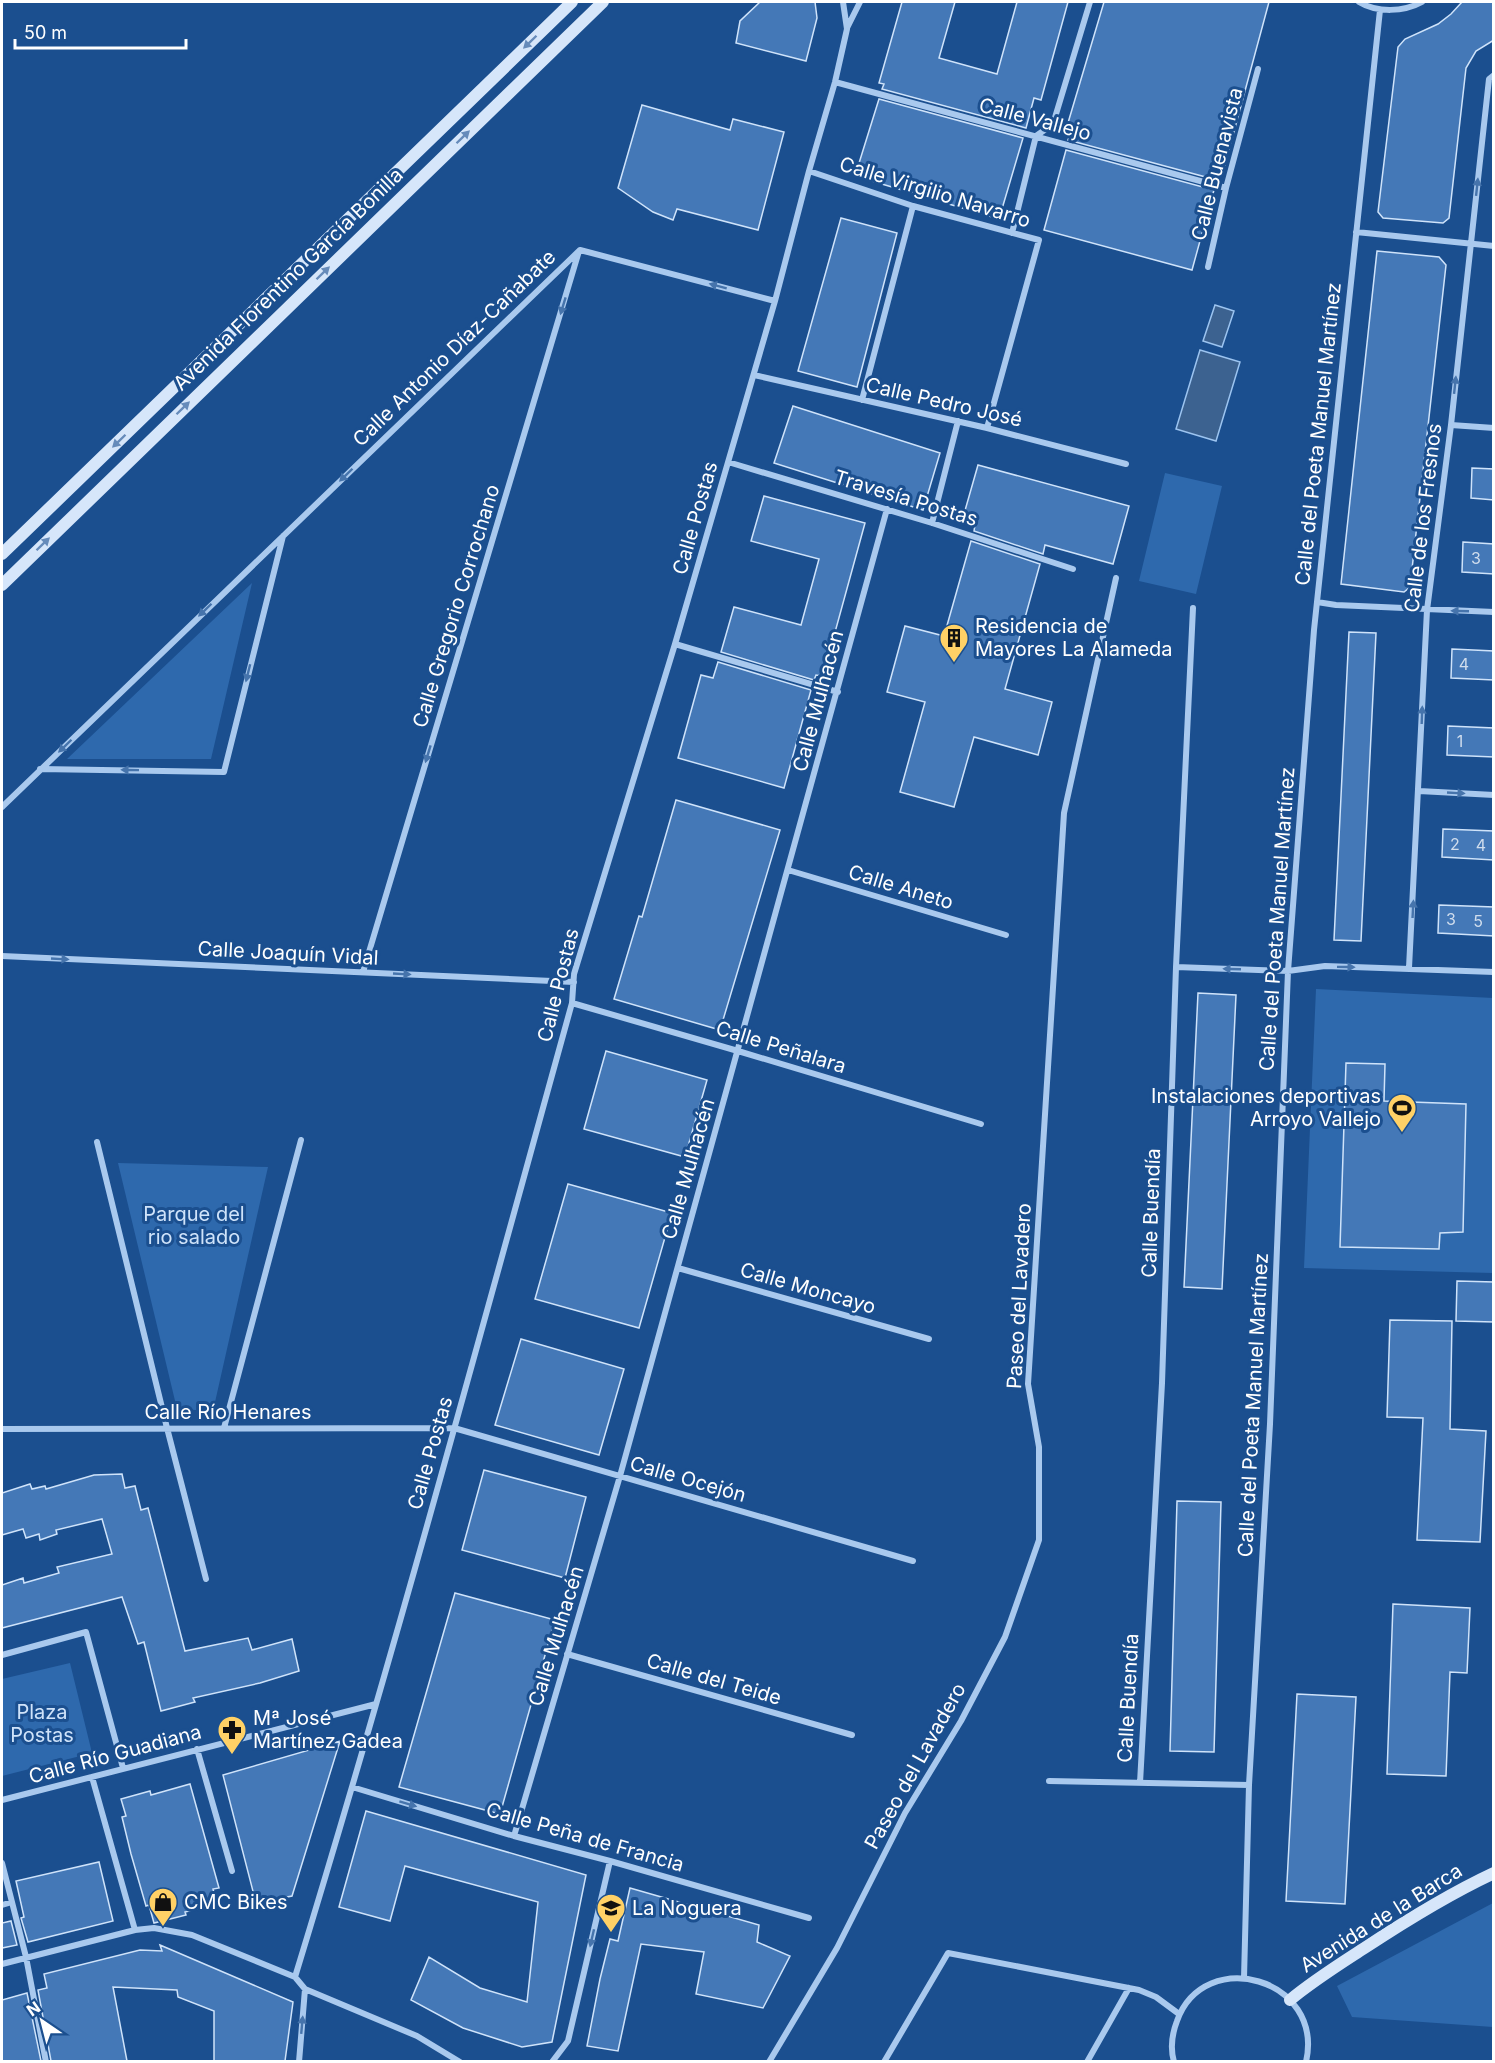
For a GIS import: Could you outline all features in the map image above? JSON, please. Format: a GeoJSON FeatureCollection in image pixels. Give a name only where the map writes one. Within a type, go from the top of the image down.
{"type":"FeatureCollection","features":[{"type":"Feature","properties":{"kind":"street","name":"Avenida Florentino García Bonilla"},"geometry":{"type":"LineString","coordinates":[[2,554],[572,2]]}},
{"type":"Feature","properties":{"kind":"street","name":"Avenida Florentino García Bonilla"},"geometry":{"type":"LineString","coordinates":[[2,585],[603,2]]}},
{"type":"Feature","properties":{"kind":"street","name":"Calle Postas"},"geometry":{"type":"LineString","coordinates":[[295,1977],[352,1787],[454,1428],[572,1003],[574,974],[675,644],[775,301],[835,82],[847,29],[843,2]]}},
{"type":"Feature","properties":{"kind":"street"},"geometry":{"type":"LineString","coordinates":[[847,29],[860,2]]}},
{"type":"Feature","properties":{"kind":"street"},"geometry":{"type":"LineString","coordinates":[[1012,233],[1036,136],[1053,123],[1090,2]]}},
{"type":"Feature","properties":{"kind":"street"},"geometry":{"type":"LineString","coordinates":[[1359,2],[1380,10],[1400,9],[1422,2]]}},
{"type":"Feature","properties":{"kind":"street","name":"Calle del Poeta Manuel Martínez"},"geometry":{"type":"LineString","coordinates":[[1244,1978],[1249,1785],[1270,1412],[1288,971],[1317,602],[1380,10]]}},
{"type":"Feature","properties":{"kind":"street","name":"Calle Buenavista"},"geometry":{"type":"LineString","coordinates":[[1208,267],[1226,188],[1258,69]]}},
{"type":"Feature","properties":{"kind":"street","name":"Calle de los Fresnos"},"geometry":{"type":"LineString","coordinates":[[1409,968],[1427,610],[1451,425],[1489,79],[1494,75]]}},
{"type":"Feature","properties":{"kind":"street","name":"Calle Vallejo"},"geometry":{"type":"LineString","coordinates":[[835,82],[1226,188]]}},
{"type":"Feature","properties":{"kind":"street","name":"Calle Virgilio Navarro"},"geometry":{"type":"LineString","coordinates":[[809,171],[913,206],[1039,240],[987,428]]}},
{"type":"Feature","properties":{"kind":"street"},"geometry":{"type":"LineString","coordinates":[[862,400],[913,206]]}},
{"type":"Feature","properties":{"kind":"street"},"geometry":{"type":"LineString","coordinates":[[1356,232],[1494,246]]}},
{"type":"Feature","properties":{"kind":"street","name":"Calle Antonio Díaz-Cañabate"},"geometry":{"type":"LineString","coordinates":[[2,807],[580,250],[775,301]]}},
{"type":"Feature","properties":{"kind":"street","name":"Calle Gregorio Corrochano"},"geometry":{"type":"LineString","coordinates":[[363,972],[580,250]]}},
{"type":"Feature","properties":{"kind":"street","name":"Calle Pedro José"},"geometry":{"type":"LineString","coordinates":[[753,375],[987,428],[1126,464]]}},
{"type":"Feature","properties":{"kind":"street"},"geometry":{"type":"LineString","coordinates":[[932,523],[958,422]]}},
{"type":"Feature","properties":{"kind":"street"},"geometry":{"type":"LineString","coordinates":[[1451,425],[1494,428]]}},
{"type":"Feature","properties":{"kind":"street","name":"Travesía Postas"},"geometry":{"type":"LineString","coordinates":[[728,462],[887,509],[1073,569]]}},
{"type":"Feature","properties":{"kind":"street","name":"Calle Mulhacén"},"geometry":{"type":"LineString","coordinates":[[514,1836],[620,1476],[887,509]]}},
{"type":"Feature","properties":{"kind":"street"},"geometry":{"type":"LineString","coordinates":[[40,769],[224,772],[283,535]]}},
{"type":"Feature","properties":{"kind":"street","name":"Paseo del Lavadero"},"geometry":{"type":"LineString","coordinates":[[769,2061],[837,1948],[905,1813],[961,1721],[1005,1637],[1039,1540],[1039,1447],[1028,1384],[1064,813],[1116,578]]}},
{"type":"Feature","properties":{"kind":"street"},"geometry":{"type":"LineString","coordinates":[[1317,602],[1336,605],[1494,612]]}},
{"type":"Feature","properties":{"kind":"street","name":"Calle Buendía"},"geometry":{"type":"LineString","coordinates":[[1140,1783],[1162,1383],[1176,967],[1193,608]]}},
{"type":"Feature","properties":{"kind":"street"},"geometry":{"type":"LineString","coordinates":[[675,644],[838,692]]}},
{"type":"Feature","properties":{"kind":"street"},"geometry":{"type":"LineString","coordinates":[[1419,791],[1494,795]]}},
{"type":"Feature","properties":{"kind":"street","name":"Calle Aneto"},"geometry":{"type":"LineString","coordinates":[[788,870],[1006,935]]}},
{"type":"Feature","properties":{"kind":"street","name":"Calle Joaquín Vidal"},"geometry":{"type":"LineString","coordinates":[[2,956],[574,982]]}},
{"type":"Feature","properties":{"kind":"street"},"geometry":{"type":"LineString","coordinates":[[1176,967],[1288,971],[1325,966],[1494,972]]}},
{"type":"Feature","properties":{"kind":"street","name":"Calle Peñalara"},"geometry":{"type":"LineString","coordinates":[[572,1003],[981,1124]]}},
{"type":"Feature","properties":{"kind":"street"},"geometry":{"type":"LineString","coordinates":[[224,1428],[301,1140]]}},
{"type":"Feature","properties":{"kind":"street"},"geometry":{"type":"LineString","coordinates":[[97,1142],[166,1428],[206,1579]]}},
{"type":"Feature","properties":{"kind":"street","name":"Calle Moncayo"},"geometry":{"type":"LineString","coordinates":[[678,1268],[929,1340]]}},
{"type":"Feature","properties":{"kind":"street","name":"Calle Río Henares"},"geometry":{"type":"LineString","coordinates":[[2,1429],[454,1428]]}},
{"type":"Feature","properties":{"kind":"street","name":"Calle Ocejón"},"geometry":{"type":"LineString","coordinates":[[454,1428],[914,1561]]}},
{"type":"Feature","properties":{"kind":"street"},"geometry":{"type":"LineString","coordinates":[[2,1655],[86,1632],[123,1768]]}},
{"type":"Feature","properties":{"kind":"street","name":"Calle del Teide"},"geometry":{"type":"LineString","coordinates":[[567,1654],[852,1735]]}},
{"type":"Feature","properties":{"kind":"street","name":"Calle Río Guadiana"},"geometry":{"type":"LineString","coordinates":[[2,1800],[376,1704]]}},
{"type":"Feature","properties":{"kind":"street"},"geometry":{"type":"LineString","coordinates":[[197,1749],[232,1871]]}},
{"type":"Feature","properties":{"kind":"street"},"geometry":{"type":"LineString","coordinates":[[92,1777],[135,1930]]}},
{"type":"Feature","properties":{"kind":"street","name":"Calle Buendía"},"geometry":{"type":"LineString","coordinates":[[1049,1781],[1249,1785]]}},
{"type":"Feature","properties":{"kind":"street","name":"Calle Peña de Francia"},"geometry":{"type":"LineString","coordinates":[[352,1787],[514,1836],[808,1918]]}},
{"type":"Feature","properties":{"kind":"street"},"geometry":{"type":"LineString","coordinates":[[552,2061],[568,2041],[610,1861]]}},
{"type":"Feature","properties":{"kind":"street"},"geometry":{"type":"LineString","coordinates":[[2,1863],[26,1957],[46,2061]]}},
{"type":"Feature","properties":{"kind":"street","name":"Avenida de la Barca"},"geometry":{"type":"LineString","coordinates":[[1290,2000],[1309,1984],[1396,1927],[1444,1898],[1494,1873]]}},
{"type":"Feature","properties":{"kind":"street"},"geometry":{"type":"LineString","coordinates":[[2,1905],[12,1902]]}},
{"type":"Feature","properties":{"kind":"street"},"geometry":{"type":"LineString","coordinates":[[2,1964],[135,1930],[154,1928],[192,1935],[295,1977],[305,1989],[417,2036],[460,2061]]}},
{"type":"Feature","properties":{"kind":"street"},"geometry":{"type":"LineString","coordinates":[[884,2061],[948,1953],[1129,1988],[1156,1997],[1179,2014]]}},
{"type":"Feature","properties":{"kind":"street"},"geometry":{"type":"LineString","coordinates":[[1174,2061],[1172,2033],[1179,2014],[1191,1998],[1206,1986],[1224,1979],[1244,1978],[1269,1984],[1290,2000],[1306,2028],[1307,2061]]}},
{"type":"Feature","properties":{"kind":"street"},"geometry":{"type":"LineString","coordinates":[[1087,2061],[1129,1988]]}},
{"type":"Feature","properties":{"kind":"street"},"geometry":{"type":"LineString","coordinates":[[298,2061],[305,1989]]}},
{"type":"Feature","properties":{"kind":"green space"},"geometry":{"type":"Polygon","coordinates":[[[1165,473],[1222,486],[1196,594],[1139,581],[1165,473]]]}},
{"type":"Feature","properties":{"kind":"green space"},"geometry":{"type":"Polygon","coordinates":[[[252,583],[211,759],[67,759],[252,583]]]}},
{"type":"Feature","properties":{"kind":"green space","name":"Instalaciones deportivas Arroyo Vallejo"},"geometry":{"type":"Polygon","coordinates":[[[1316,989],[1493,998],[1493,1273],[1304,1268],[1316,989]]]}},
{"type":"Feature","properties":{"kind":"green space","name":"Parque del rio salado"},"geometry":{"type":"Polygon","coordinates":[[[118,1163],[268,1167],[213,1411],[177,1409],[118,1163]]]}},
{"type":"Feature","properties":{"kind":"green space","name":"Plaza Postas"},"geometry":{"type":"Polygon","coordinates":[[[70,1663],[92,1753],[2,1776],[2,1679],[70,1663]]]}},
{"type":"Feature","properties":{"kind":"green space"},"geometry":{"type":"Polygon","coordinates":[[[1493,1903],[1493,2027],[1352,2017],[1337,1986],[1493,1903]]]}},
{"type":"Feature","properties":{"kind":"shaded area"},"geometry":{"type":"Polygon","coordinates":[[[1215,305],[1234,311],[1222,347],[1203,341],[1215,305]]]}},
{"type":"Feature","properties":{"kind":"shaded area"},"geometry":{"type":"Polygon","coordinates":[[[1200,350],[1240,362],[1216,441],[1176,429],[1200,350]]]}},
{"type":"Feature","properties":{"kind":"building"},"geometry":{"type":"Polygon","coordinates":[[[760,2],[815,2],[817,18],[806,61],[736,43],[740,21],[760,2]]]}},
{"type":"Feature","properties":{"kind":"building"},"geometry":{"type":"Polygon","coordinates":[[[902,2],[955,2],[939,58],[997,74],[1017,2],[1068,2],[1041,100],[1034,98],[1026,128],[882,89],[884,84],[879,83],[902,2]]]}},
{"type":"Feature","properties":{"kind":"building"},"geometry":{"type":"Polygon","coordinates":[[[1104,2],[1269,2],[1222,176],[1219,175],[1217,180],[1068,140],[1070,134],[1065,133],[1104,2]]]}},
{"type":"Feature","properties":{"kind":"building"},"geometry":{"type":"Polygon","coordinates":[[[1462,2],[1494,2],[1494,40],[1476,51],[1466,68],[1449,218],[1443,223],[1383,218],[1378,212],[1398,47],[1405,39],[1438,24],[1462,2]]]}},
{"type":"Feature","properties":{"kind":"building"},"geometry":{"type":"Polygon","coordinates":[[[879,99],[1023,138],[999,219],[855,176],[879,99]]]}},
{"type":"Feature","properties":{"kind":"building"},"geometry":{"type":"Polygon","coordinates":[[[642,105],[730,130],[733,119],[784,132],[758,230],[677,209],[673,220],[653,212],[618,188],[642,105]]]}},
{"type":"Feature","properties":{"kind":"building"},"geometry":{"type":"Polygon","coordinates":[[[1066,150],[1214,190],[1192,270],[1044,230],[1066,150]]]}},
{"type":"Feature","properties":{"kind":"building"},"geometry":{"type":"Polygon","coordinates":[[[841,218],[897,233],[857,387],[798,371],[841,218]]]}},
{"type":"Feature","properties":{"kind":"building"},"geometry":{"type":"Polygon","coordinates":[[[1377,251],[1439,257],[1446,265],[1410,587],[1404,592],[1341,584],[1377,251]]]}},
{"type":"Feature","properties":{"kind":"building"},"geometry":{"type":"Polygon","coordinates":[[[793,406],[940,453],[923,510],[774,463],[793,406]]]}},
{"type":"Feature","properties":{"kind":"building"},"geometry":{"type":"Polygon","coordinates":[[[978,465],[1129,506],[1113,564],[1045,545],[1043,554],[974,531],[975,525],[962,521],[978,465]]]}},
{"type":"Feature","properties":{"kind":"building"},"geometry":{"type":"Polygon","coordinates":[[[1472,468],[1494,469],[1494,500],[1471,498],[1472,468]]]}},
{"type":"Feature","properties":{"kind":"building"},"geometry":{"type":"Polygon","coordinates":[[[764,496],[865,523],[823,676],[816,675],[814,680],[721,652],[734,607],[801,625],[819,559],[751,541],[764,496]]]}},
{"type":"Feature","properties":{"kind":"building","name":"Residencia de Mayores La Alameda"},"geometry":{"type":"Polygon","coordinates":[[[971,541],[1040,564],[1005,689],[1052,702],[1038,755],[974,737],[954,807],[900,792],[925,702],[887,692],[905,626],[944,636],[971,541]]]}},
{"type":"Feature","properties":{"kind":"building"},"geometry":{"type":"Polygon","coordinates":[[[1463,542],[1494,544],[1494,574],[1462,572],[1463,542]]]}},
{"type":"Feature","properties":{"kind":"building"},"geometry":{"type":"Polygon","coordinates":[[[1349,632],[1376,633],[1361,941],[1334,940],[1349,632]]]}},
{"type":"Feature","properties":{"kind":"building"},"geometry":{"type":"Polygon","coordinates":[[[1452,649],[1494,651],[1494,680],[1451,678],[1452,649]]]}},
{"type":"Feature","properties":{"kind":"building"},"geometry":{"type":"Polygon","coordinates":[[[718,662],[811,690],[784,788],[678,758],[701,675],[713,678],[718,662]]]}},
{"type":"Feature","properties":{"kind":"building"},"geometry":{"type":"Polygon","coordinates":[[[1448,726],[1494,728],[1494,757],[1447,755],[1448,726]]]}},
{"type":"Feature","properties":{"kind":"building"},"geometry":{"type":"Polygon","coordinates":[[[676,800],[780,830],[720,1030],[614,999],[639,916],[642,917],[676,800]]]}},
{"type":"Feature","properties":{"kind":"building"},"geometry":{"type":"Polygon","coordinates":[[[1443,829],[1494,831],[1494,860],[1442,857],[1443,829]]]}},
{"type":"Feature","properties":{"kind":"building"},"geometry":{"type":"Polygon","coordinates":[[[1439,905],[1494,907],[1494,936],[1438,933],[1439,905]]]}},
{"type":"Feature","properties":{"kind":"building"},"geometry":{"type":"Polygon","coordinates":[[[1198,993],[1236,995],[1222,1289],[1184,1287],[1198,993]]]}},
{"type":"Feature","properties":{"kind":"building"},"geometry":{"type":"Polygon","coordinates":[[[606,1051],[707,1080],[685,1157],[584,1129],[606,1051]]]}},
{"type":"Feature","properties":{"kind":"building"},"geometry":{"type":"Polygon","coordinates":[[[1346,1063],[1385,1064],[1384,1101],[1466,1104],[1463,1232],[1440,1233],[1439,1249],[1340,1247],[1346,1063]]]}},
{"type":"Feature","properties":{"kind":"building"},"geometry":{"type":"Polygon","coordinates":[[[568,1184],[672,1213],[639,1328],[535,1299],[568,1184]]]}},
{"type":"Feature","properties":{"kind":"building"},"geometry":{"type":"Polygon","coordinates":[[[1457,1281],[1494,1282],[1494,1322],[1456,1321],[1457,1281]]]}},
{"type":"Feature","properties":{"kind":"building"},"geometry":{"type":"Polygon","coordinates":[[[1390,1320],[1452,1321],[1450,1429],[1486,1431],[1480,1542],[1417,1540],[1423,1418],[1387,1417],[1390,1320]]]}},
{"type":"Feature","properties":{"kind":"building"},"geometry":{"type":"Polygon","coordinates":[[[521,1339],[624,1369],[599,1455],[495,1425],[521,1339]]]}},
{"type":"Feature","properties":{"kind":"building"},"geometry":{"type":"Polygon","coordinates":[[[484,1470],[586,1497],[565,1578],[462,1550],[484,1470]]]}},
{"type":"Feature","properties":{"kind":"building"},"geometry":{"type":"Polygon","coordinates":[[[122,1474],[125,1488],[135,1486],[141,1510],[148,1508],[185,1651],[248,1638],[252,1650],[292,1639],[299,1671],[260,1683],[193,1698],[195,1702],[161,1711],[144,1642],[138,1644],[122,1597],[2,1628],[2,1585],[23,1578],[24,1583],[59,1573],[57,1567],[112,1554],[102,1519],[56,1530],[57,1534],[40,1540],[39,1534],[26,1538],[23,1529],[2,1535],[2,1493],[30,1484],[32,1489],[45,1486],[46,1489],[94,1475],[122,1474]]]}},
{"type":"Feature","properties":{"kind":"building"},"geometry":{"type":"Polygon","coordinates":[[[1177,1501],[1221,1502],[1214,1752],[1170,1751],[1177,1501]]]}},
{"type":"Feature","properties":{"kind":"building"},"geometry":{"type":"Polygon","coordinates":[[[455,1593],[555,1620],[500,1814],[399,1787],[455,1593]]]}},
{"type":"Feature","properties":{"kind":"building"},"geometry":{"type":"Polygon","coordinates":[[[1393,1604],[1470,1608],[1467,1673],[1450,1672],[1446,1776],[1387,1774],[1393,1604]]]}},
{"type":"Feature","properties":{"kind":"building"},"geometry":{"type":"Polygon","coordinates":[[[1297,1694],[1356,1697],[1345,1904],[1286,1901],[1297,1694]]]}},
{"type":"Feature","properties":{"kind":"building"},"geometry":{"type":"Polygon","coordinates":[[[340,1741],[292,1896],[256,1903],[223,1775],[340,1741]]]}},
{"type":"Feature","properties":{"kind":"building"},"geometry":{"type":"Polygon","coordinates":[[[190,1784],[219,1888],[213,1889],[217,1904],[154,1923],[149,1905],[146,1906],[131,1854],[122,1817],[126,1816],[121,1799],[150,1791],[151,1795],[190,1784]]]}},
{"type":"Feature","properties":{"kind":"building"},"geometry":{"type":"Polygon","coordinates":[[[366,1811],[586,1875],[552,2042],[522,2047],[463,2028],[411,2000],[429,1957],[480,1988],[527,2002],[538,1902],[405,1866],[390,1921],[339,1907],[366,1811]]]}},
{"type":"Feature","properties":{"kind":"building"},"geometry":{"type":"Polygon","coordinates":[[[99,1862],[113,1921],[28,1942],[21,1918],[24,1917],[16,1881],[99,1862]]]}},
{"type":"Feature","properties":{"kind":"building"},"geometry":{"type":"Polygon","coordinates":[[[630,1888],[759,1925],[757,1942],[790,1956],[763,2008],[696,1994],[704,1952],[641,1944],[618,2051],[587,2046],[610,1939],[618,1941],[630,1888]]]}},
{"type":"Feature","properties":{"kind":"building"},"geometry":{"type":"Polygon","coordinates":[[[11,1921],[17,1945],[2,1948],[2,1923],[11,1921]]]}},
{"type":"Feature","properties":{"kind":"building"},"geometry":{"type":"Polygon","coordinates":[[[160,1945],[293,2002],[285,2061],[214,2061],[214,2011],[178,1997],[177,1990],[113,1987],[127,2061],[51,2061],[38,1990],[47,1988],[44,1974],[140,1950],[162,1951],[160,1945]]]}},
{"type":"Feature","properties":{"kind":"building"},"geometry":{"type":"Polygon","coordinates":[[[27,1993],[41,2061],[2,2061],[2,2000],[27,1993]]]}},
{"type":"Feature","properties":{"kind":"place","name":"Residencia de Mayores La Alameda"},"geometry":{"type":"Point","coordinates":[954,664]}},
{"type":"Feature","properties":{"kind":"place","name":"Instalaciones deportivas Arroyo Vallejo"},"geometry":{"type":"Point","coordinates":[1402,1134]}},
{"type":"Feature","properties":{"kind":"place","name":"Mª José Martínez Gadea"},"geometry":{"type":"Point","coordinates":[232,1756]}},
{"type":"Feature","properties":{"kind":"place","name":"CMC Bikes"},"geometry":{"type":"Point","coordinates":[163,1928]}},
{"type":"Feature","properties":{"kind":"place","name":"La Noguera"},"geometry":{"type":"Point","coordinates":[611,1934]}}]}
